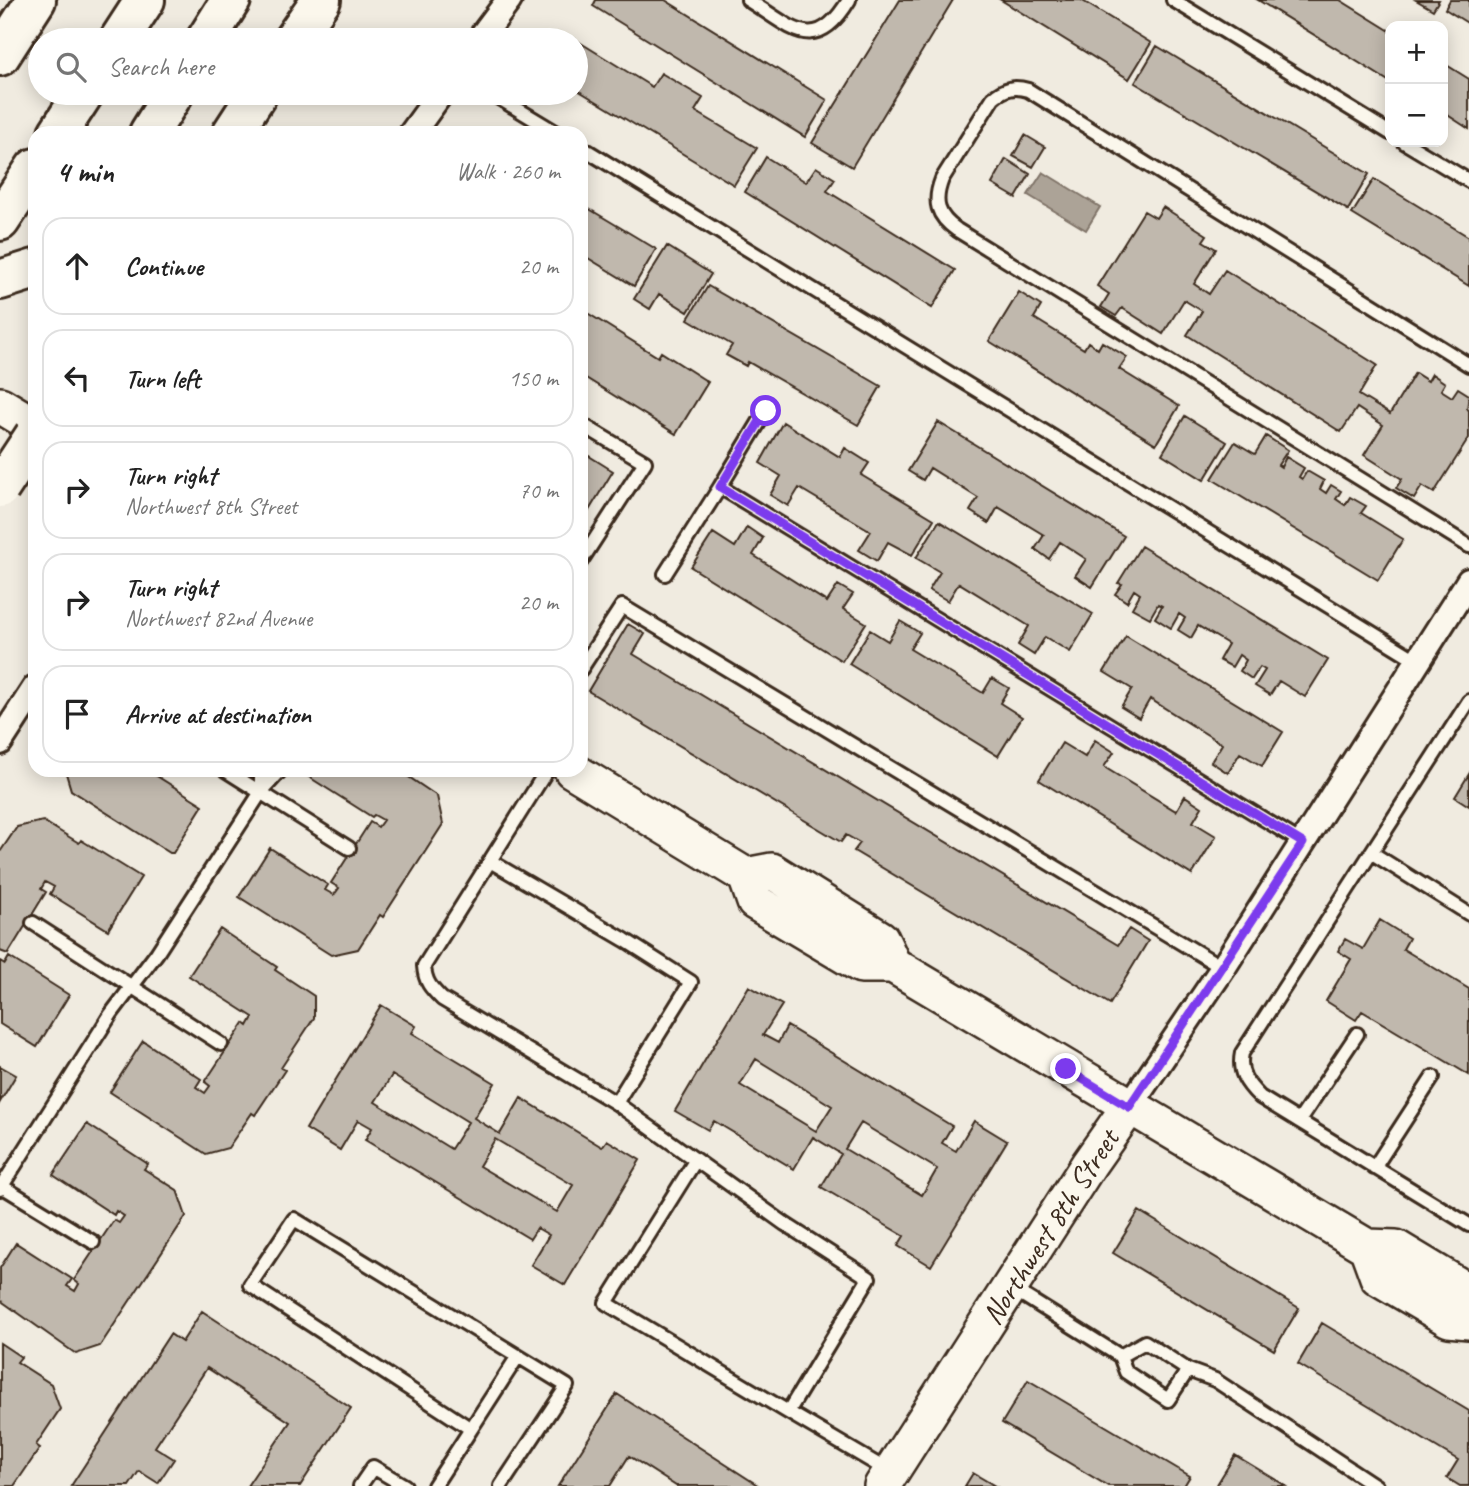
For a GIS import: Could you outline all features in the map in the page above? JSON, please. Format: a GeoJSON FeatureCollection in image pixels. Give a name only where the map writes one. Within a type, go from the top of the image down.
{"type":"FeatureCollection","features":[{"type":"Feature","properties":{"kind":"highway"},"geometry":{"type":"LineString","coordinates":[[0,55],[36,0]]}},
{"type":"Feature","properties":{"kind":"highway"},"geometry":{"type":"LineString","coordinates":[[127,28],[145,0]]}},
{"type":"Feature","properties":{"kind":"highway"},"geometry":{"type":"LineString","coordinates":[[214,28],[231,0]]}},
{"type":"Feature","properties":{"kind":"highway"},"geometry":{"type":"LineString","coordinates":[[301,28],[321,0]]}},
{"type":"Feature","properties":{"kind":"highway"},"geometry":{"type":"LineString","coordinates":[[63,126],[76,105]]}},
{"type":"Feature","properties":{"kind":"highway"},"geometry":{"type":"LineString","coordinates":[[153,126],[166,105]]}},
{"type":"Feature","properties":{"kind":"highway"},"geometry":{"type":"LineString","coordinates":[[237,126],[250,105]]}},
{"type":"Feature","properties":{"kind":"highway"},"geometry":{"type":"LineString","coordinates":[[7,211],[28,179]]}},
{"type":"Feature","properties":{"kind":"highway"},"geometry":{"type":"LineString","coordinates":[[0,280],[28,271]]}},
{"type":"Feature","properties":{"kind":"highway"},"geometry":{"type":"LineString","coordinates":[[0,488],[28,446]]}},
{"type":"Feature","properties":{"kind":"street"},"geometry":{"type":"LineString","coordinates":[[488,28],[509,0]]}},
{"type":"Feature","properties":{"kind":"street"},"geometry":{"type":"LineString","coordinates":[[417,126],[432,105]]}},
{"type":"Feature","properties":{"kind":"street"},"geometry":{"type":"LineString","coordinates":[[0,405],[28,422]]}},
{"type":"Feature","properties":{"kind":"street"},"geometry":{"type":"LineString","coordinates":[[0,452],[28,468]]}},
{"type":"Feature","properties":{"kind":"street","name":"Northwest 8th Street"},"geometry":{"type":"LineString","coordinates":[[886,1479],[1089,1164],[1223,968],[1469,582]]}},
{"type":"Feature","properties":{"kind":"street"},"geometry":{"type":"LineString","coordinates":[[0,742],[28,699]]}},
{"type":"Feature","properties":{"kind":"street"},"geometry":{"type":"LineString","coordinates":[[583,777],[746,876],[772,871],[881,939],[893,965],[1367,1247],[1395,1248],[1464,1289],[1469,1296]]}},
{"type":"Feature","properties":{"kind":"street"},"geometry":{"type":"LineString","coordinates":[[1367,1247],[1378,1277],[1449,1319],[1469,1321]]}},
{"type":"Feature","properties":{"kind":"lane"},"geometry":{"type":"LineString","coordinates":[[748,0],[797,31],[809,33],[821,32],[832,25],[849,0]]}},
{"type":"Feature","properties":{"kind":"lane"},"geometry":{"type":"LineString","coordinates":[[1173,0],[1385,130]]}},
{"type":"Feature","properties":{"kind":"lane"},"geometry":{"type":"LineString","coordinates":[[1469,365],[1028,90],[1001,90],[993,97],[937,191],[940,214],[957,230],[1469,546]]}},
{"type":"Feature","properties":{"kind":"lane"},"geometry":{"type":"LineString","coordinates":[[511,105],[545,126]]}},
{"type":"Feature","properties":{"kind":"lane"},"geometry":{"type":"LineString","coordinates":[[1412,147],[1469,181]]}},
{"type":"Feature","properties":{"kind":"lane"},"geometry":{"type":"LineString","coordinates":[[588,151],[1418,661]]}},
{"type":"Feature","properties":{"kind":"lane"},"geometry":{"type":"LineString","coordinates":[[665,574],[766,411]]}},
{"type":"Feature","properties":{"kind":"lane"},"geometry":{"type":"LineString","coordinates":[[588,428],[645,462],[588,550]]}},
{"type":"Feature","properties":{"kind":"lane"},"geometry":{"type":"LineString","coordinates":[[720,487],[1303,843]]}},
{"type":"Feature","properties":{"kind":"lane"},"geometry":{"type":"LineString","coordinates":[[588,658],[622,606],[1223,968]]}},
{"type":"Feature","properties":{"kind":"lane"},"geometry":{"type":"LineString","coordinates":[[1469,701],[1242,1053],[1240,1064],[1242,1075],[1260,1097],[1469,1225]]}},
{"type":"Feature","properties":{"kind":"lane"},"geometry":{"type":"LineString","coordinates":[[236,777],[349,848]]}},
{"type":"Feature","properties":{"kind":"lane"},"geometry":{"type":"LineString","coordinates":[[261,777],[261,792]]}},
{"type":"Feature","properties":{"kind":"lane"},"geometry":{"type":"LineString","coordinates":[[93,1242],[1,1187],[111,1014],[157,953],[261,792],[275,777]]}},
{"type":"Feature","properties":{"kind":"lane"},"geometry":{"type":"LineString","coordinates":[[543,777],[425,966],[425,978],[431,989],[442,999],[616,1103],[785,1224],[869,1279],[788,1412]]}},
{"type":"Feature","properties":{"kind":"lane"},"geometry":{"type":"LineString","coordinates":[[1372,853],[1469,914]]}},
{"type":"Feature","properties":{"kind":"lane"},"geometry":{"type":"LineString","coordinates":[[490,861],[691,982],[616,1103]]}},
{"type":"Feature","properties":{"kind":"lane"},"geometry":{"type":"LineString","coordinates":[[33,923],[221,1044]]}},
{"type":"Feature","properties":{"kind":"lane"},"geometry":{"type":"LineString","coordinates":[[1299,1121],[1357,1034]]}},
{"type":"Feature","properties":{"kind":"lane"},"geometry":{"type":"LineString","coordinates":[[1374,1168],[1433,1077]]}},
{"type":"Feature","properties":{"kind":"lane"},"geometry":{"type":"LineString","coordinates":[[695,1161],[607,1303],[848,1447],[886,1479]]}},
{"type":"Feature","properties":{"kind":"lane"},"geometry":{"type":"LineString","coordinates":[[471,1429],[250,1285],[293,1219],[568,1386],[501,1486]]}},
{"type":"Feature","properties":{"kind":"lane"},"geometry":{"type":"LineString","coordinates":[[1010,1287],[1120,1356],[1126,1371],[1168,1400],[1188,1370]]}},
{"type":"Feature","properties":{"kind":"lane"},"geometry":{"type":"LineString","coordinates":[[1120,1356],[1145,1342],[1188,1370],[1214,1380],[1376,1486]]}},
{"type":"Feature","properties":{"kind":"lane"},"geometry":{"type":"LineString","coordinates":[[434,1486],[518,1356]]}},
{"type":"Feature","properties":{"kind":"lane"},"geometry":{"type":"LineString","coordinates":[[360,1486],[373,1467],[405,1486]]}},
{"type":"Feature","properties":{"kind":"shaded area"},"geometry":{"type":"Polygon","coordinates":[[[1043,172],[1100,207],[1086,230],[1028,195],[1043,172]]]}},
{"type":"Feature","properties":{"kind":"building"},"geometry":{"type":"Polygon","coordinates":[[[596,0],[665,0],[827,100],[805,137],[593,6],[596,0]]]}},
{"type":"Feature","properties":{"kind":"building"},"geometry":{"type":"Polygon","coordinates":[[[900,0],[953,0],[852,167],[812,143],[900,0]]]}},
{"type":"Feature","properties":{"kind":"building"},"geometry":{"type":"Polygon","coordinates":[[[1001,0],[1081,0],[1151,43],[1129,79],[1001,0]]]}},
{"type":"Feature","properties":{"kind":"building"},"geometry":{"type":"Polygon","coordinates":[[[1258,0],[1340,0],[1385,28],[1385,79],[1258,0]]]}},
{"type":"Feature","properties":{"kind":"building"},"geometry":{"type":"Polygon","coordinates":[[[1416,0],[1439,0],[1433,10],[1416,0]]]}},
{"type":"Feature","properties":{"kind":"building"},"geometry":{"type":"Polygon","coordinates":[[[1450,0],[1469,0],[1469,24],[1445,9],[1450,0]]]}},
{"type":"Feature","properties":{"kind":"building"},"geometry":{"type":"Polygon","coordinates":[[[1157,46],[1369,174],[1348,210],[1135,83],[1157,46]]]}},
{"type":"Feature","properties":{"kind":"building"},"geometry":{"type":"Polygon","coordinates":[[[588,47],[652,87],[661,73],[703,98],[695,111],[757,148],[734,185],[588,96],[588,47]]]}},
{"type":"Feature","properties":{"kind":"building"},"geometry":{"type":"Polygon","coordinates":[[[1448,66],[1469,79],[1469,129],[1448,115],[1448,66]]]}},
{"type":"Feature","properties":{"kind":"building"},"geometry":{"type":"Polygon","coordinates":[[[1025,135],[1045,147],[1033,167],[1013,156],[1025,135]]]}},
{"type":"Feature","properties":{"kind":"building"},"geometry":{"type":"Polygon","coordinates":[[[766,157],[806,182],[816,167],[835,179],[827,191],[955,270],[932,308],[745,192],[766,157]]]}},
{"type":"Feature","properties":{"kind":"building"},"geometry":{"type":"Polygon","coordinates":[[[1006,159],[1030,174],[1016,198],[992,184],[1006,159]]]}},
{"type":"Feature","properties":{"kind":"building"},"geometry":{"type":"Polygon","coordinates":[[[1374,179],[1469,237],[1469,286],[1352,214],[1374,179]]]}},
{"type":"Feature","properties":{"kind":"building"},"geometry":{"type":"Polygon","coordinates":[[[1163,207],[1207,235],[1203,241],[1216,249],[1194,284],[1209,294],[1225,270],[1377,365],[1359,395],[1390,414],[1415,373],[1428,381],[1432,374],[1445,383],[1441,390],[1452,397],[1458,388],[1469,395],[1469,438],[1434,493],[1422,486],[1414,499],[1396,488],[1402,479],[1364,455],[1383,425],[1357,408],[1341,432],[1187,335],[1202,311],[1184,300],[1163,334],[1122,308],[1116,316],[1101,307],[1109,294],[1097,286],[1144,211],[1156,218],[1163,207]]]}},
{"type":"Feature","properties":{"kind":"building"},"geometry":{"type":"Polygon","coordinates":[[[588,208],[656,249],[634,286],[588,258],[588,208]]]}},
{"type":"Feature","properties":{"kind":"building"},"geometry":{"type":"Polygon","coordinates":[[[667,246],[711,274],[688,312],[659,294],[650,309],[634,299],[667,246]]]}},
{"type":"Feature","properties":{"kind":"building"},"geometry":{"type":"Polygon","coordinates":[[[708,286],[881,386],[858,425],[748,362],[746,366],[726,355],[732,345],[688,319],[708,286]]]}},
{"type":"Feature","properties":{"kind":"building"},"geometry":{"type":"Polygon","coordinates":[[[1019,292],[1041,306],[1034,318],[1084,349],[1088,342],[1098,349],[1102,342],[1127,357],[1119,369],[1179,406],[1156,444],[989,341],[1019,292]]]}},
{"type":"Feature","properties":{"kind":"building"},"geometry":{"type":"Polygon","coordinates":[[[588,313],[658,357],[661,352],[708,382],[676,434],[588,379],[588,313]]]}},
{"type":"Feature","properties":{"kind":"building"},"geometry":{"type":"Polygon","coordinates":[[[1185,416],[1227,442],[1204,480],[1162,454],[1185,416]]]}},
{"type":"Feature","properties":{"kind":"building"},"geometry":{"type":"Polygon","coordinates":[[[783,422],[840,457],[845,448],[869,463],[861,475],[934,519],[912,555],[888,542],[877,561],[859,550],[871,531],[799,488],[788,506],[770,495],[781,476],[760,463],[783,422]]]}},
{"type":"Feature","properties":{"kind":"building"},"geometry":{"type":"Polygon","coordinates":[[[938,422],[1124,536],[1092,587],[1075,576],[1086,559],[1060,542],[1049,559],[1035,549],[1044,535],[998,507],[989,523],[970,511],[978,498],[930,468],[923,480],[908,471],[938,422]]]}},
{"type":"Feature","properties":{"kind":"building"},"geometry":{"type":"Polygon","coordinates":[[[1266,436],[1288,450],[1278,465],[1281,467],[1286,457],[1304,468],[1299,477],[1302,479],[1307,471],[1324,481],[1320,489],[1326,493],[1331,485],[1341,491],[1336,499],[1345,505],[1350,497],[1366,506],[1361,513],[1403,539],[1378,580],[1212,479],[1235,442],[1255,454],[1266,436]]]}},
{"type":"Feature","properties":{"kind":"building"},"geometry":{"type":"Polygon","coordinates":[[[588,455],[613,471],[588,512],[588,455]]]}},
{"type":"Feature","properties":{"kind":"building"},"geometry":{"type":"Polygon","coordinates":[[[939,521],[1093,614],[1070,652],[1045,637],[1034,655],[1018,645],[1029,626],[959,583],[948,601],[929,590],[940,572],[916,558],[939,521]]]}},
{"type":"Feature","properties":{"kind":"building"},"geometry":{"type":"Polygon","coordinates":[[[747,527],[763,538],[753,555],[827,602],[838,585],[853,594],[843,609],[866,623],[842,661],[691,567],[713,533],[735,547],[747,527]]]}},
{"type":"Feature","properties":{"kind":"building"},"geometry":{"type":"Polygon","coordinates":[[[1141,546],[1328,660],[1305,697],[1279,681],[1270,695],[1255,686],[1265,670],[1260,667],[1252,679],[1240,671],[1246,660],[1239,655],[1232,667],[1219,660],[1228,644],[1198,626],[1191,638],[1178,630],[1185,618],[1179,614],[1171,628],[1155,618],[1162,606],[1158,604],[1150,618],[1132,608],[1140,594],[1134,590],[1127,602],[1115,594],[1122,584],[1118,583],[1141,546]]]}},
{"type":"Feature","properties":{"kind":"building"},"geometry":{"type":"Polygon","coordinates":[[[900,621],[920,633],[910,649],[983,693],[992,678],[1009,688],[1000,703],[1022,717],[998,756],[849,664],[870,630],[888,641],[900,621]]]}},
{"type":"Feature","properties":{"kind":"building"},"geometry":{"type":"Polygon","coordinates":[[[628,624],[645,634],[633,654],[1118,945],[1129,929],[1148,941],[1110,1004],[854,851],[860,843],[846,835],[841,842],[588,691],[628,624]]]}},
{"type":"Feature","properties":{"kind":"building"},"geometry":{"type":"Polygon","coordinates":[[[1126,636],[1283,732],[1262,766],[1240,753],[1228,773],[1211,762],[1222,744],[1150,699],[1139,718],[1121,707],[1132,689],[1104,672],[1126,636]]]}},
{"type":"Feature","properties":{"kind":"building"},"geometry":{"type":"Polygon","coordinates":[[[1095,740],[1114,752],[1104,767],[1176,811],[1185,796],[1202,807],[1193,822],[1216,836],[1192,875],[1039,780],[1062,743],[1085,757],[1095,740]]]}},
{"type":"Feature","properties":{"kind":"building"},"geometry":{"type":"Polygon","coordinates":[[[1469,774],[1469,806],[1455,797],[1469,774]]]}},
{"type":"Feature","properties":{"kind":"building"},"geometry":{"type":"Polygon","coordinates":[[[67,777],[158,777],[203,805],[173,853],[170,853],[71,790],[67,777]]]}},
{"type":"Feature","properties":{"kind":"building"},"geometry":{"type":"Polygon","coordinates":[[[309,777],[409,777],[437,796],[443,824],[383,917],[380,915],[358,949],[331,955],[239,897],[270,848],[328,885],[325,890],[334,895],[339,888],[331,883],[370,822],[378,827],[383,820],[374,815],[372,817],[309,777]]]}},
{"type":"Feature","properties":{"kind":"building"},"geometry":{"type":"Polygon","coordinates":[[[43,821],[79,843],[81,840],[141,877],[108,930],[50,894],[54,887],[45,882],[41,889],[46,892],[8,954],[0,951],[0,852],[17,827],[43,821]]]}},
{"type":"Feature","properties":{"kind":"building"},"geometry":{"type":"Polygon","coordinates":[[[1380,920],[1409,938],[1403,949],[1469,989],[1469,1075],[1362,1011],[1356,1020],[1326,1001],[1351,959],[1338,951],[1345,939],[1363,949],[1380,920]]]}},
{"type":"Feature","properties":{"kind":"building"},"geometry":{"type":"Polygon","coordinates":[[[220,929],[277,967],[275,970],[314,996],[314,1018],[281,1068],[285,1070],[255,1115],[252,1113],[228,1148],[206,1154],[110,1092],[143,1041],[201,1079],[196,1087],[205,1093],[210,1086],[205,1082],[244,1023],[248,1026],[253,1017],[189,976],[220,929]]]}},
{"type":"Feature","properties":{"kind":"building"},"geometry":{"type":"Polygon","coordinates":[[[9,957],[69,995],[37,1047],[0,1024],[0,961],[5,964],[9,957]]]}},
{"type":"Feature","properties":{"kind":"building"},"geometry":{"type":"Polygon","coordinates":[[[749,986],[782,1005],[763,1035],[778,1043],[787,1026],[952,1126],[942,1143],[956,1151],[974,1121],[1007,1141],[931,1266],[898,1246],[904,1236],[821,1187],[841,1154],[813,1137],[794,1169],[714,1121],[708,1130],[675,1111],[749,986]],[[756,1059],[740,1085],[816,1131],[832,1106],[756,1059]],[[861,1123],[845,1149],[922,1195],[937,1169],[861,1123]]]}},
{"type":"Feature","properties":{"kind":"building"},"geometry":{"type":"Polygon","coordinates":[[[381,1005],[416,1026],[412,1033],[495,1083],[474,1118],[500,1134],[521,1098],[602,1147],[607,1140],[640,1160],[565,1285],[531,1265],[549,1235],[537,1228],[530,1239],[365,1140],[372,1128],[358,1120],[340,1150],[306,1129],[381,1005]],[[392,1075],[375,1102],[451,1149],[468,1122],[392,1075]],[[495,1139],[479,1166],[557,1212],[573,1185],[495,1139]]]}},
{"type":"Feature","properties":{"kind":"building"},"geometry":{"type":"Polygon","coordinates":[[[0,1066],[16,1075],[0,1102],[0,1066]]]}},
{"type":"Feature","properties":{"kind":"building"},"geometry":{"type":"Polygon","coordinates":[[[87,1124],[148,1164],[144,1169],[177,1190],[186,1216],[100,1346],[76,1354],[0,1300],[0,1268],[16,1243],[72,1279],[67,1286],[75,1291],[79,1284],[74,1280],[114,1220],[119,1223],[124,1216],[116,1211],[114,1215],[53,1175],[87,1124]]]}},
{"type":"Feature","properties":{"kind":"building"},"geometry":{"type":"Polygon","coordinates":[[[1139,1211],[1299,1308],[1274,1350],[1113,1253],[1139,1211]]]}},
{"type":"Feature","properties":{"kind":"building"},"geometry":{"type":"Polygon","coordinates":[[[202,1311],[351,1408],[300,1486],[247,1486],[290,1422],[207,1368],[155,1447],[174,1459],[158,1483],[139,1471],[129,1486],[71,1486],[170,1334],[182,1342],[202,1311]]]}},
{"type":"Feature","properties":{"kind":"building"},"geometry":{"type":"Polygon","coordinates":[[[1322,1323],[1469,1411],[1469,1486],[1460,1486],[1447,1478],[1458,1460],[1298,1364],[1322,1323]]]}},
{"type":"Feature","properties":{"kind":"building"},"geometry":{"type":"Polygon","coordinates":[[[0,1343],[21,1357],[17,1362],[51,1384],[60,1409],[36,1445],[40,1448],[14,1486],[0,1486],[0,1343]]]}},
{"type":"Feature","properties":{"kind":"building"},"geometry":{"type":"Polygon","coordinates":[[[1028,1380],[1190,1476],[1184,1486],[1108,1486],[1002,1423],[1028,1380]]]}},
{"type":"Feature","properties":{"kind":"building"},"geometry":{"type":"Polygon","coordinates":[[[617,1394],[759,1486],[676,1486],[629,1456],[610,1486],[558,1486],[617,1394]]]}},
{"type":"Feature","properties":{"kind":"building"},"geometry":{"type":"Polygon","coordinates":[[[1235,1455],[1286,1486],[1216,1486],[1235,1455]]]}},
{"type":"Feature","properties":{"kind":"building"},"geometry":{"type":"Polygon","coordinates":[[[973,1473],[995,1486],[965,1486],[973,1473]]]}},
{"type":"Feature","properties":{"kind":"route"},"geometry":{"type":"LineString","coordinates":[[766,411],[720,487],[1303,843],[1129,1107],[1066,1069]]}}]}
